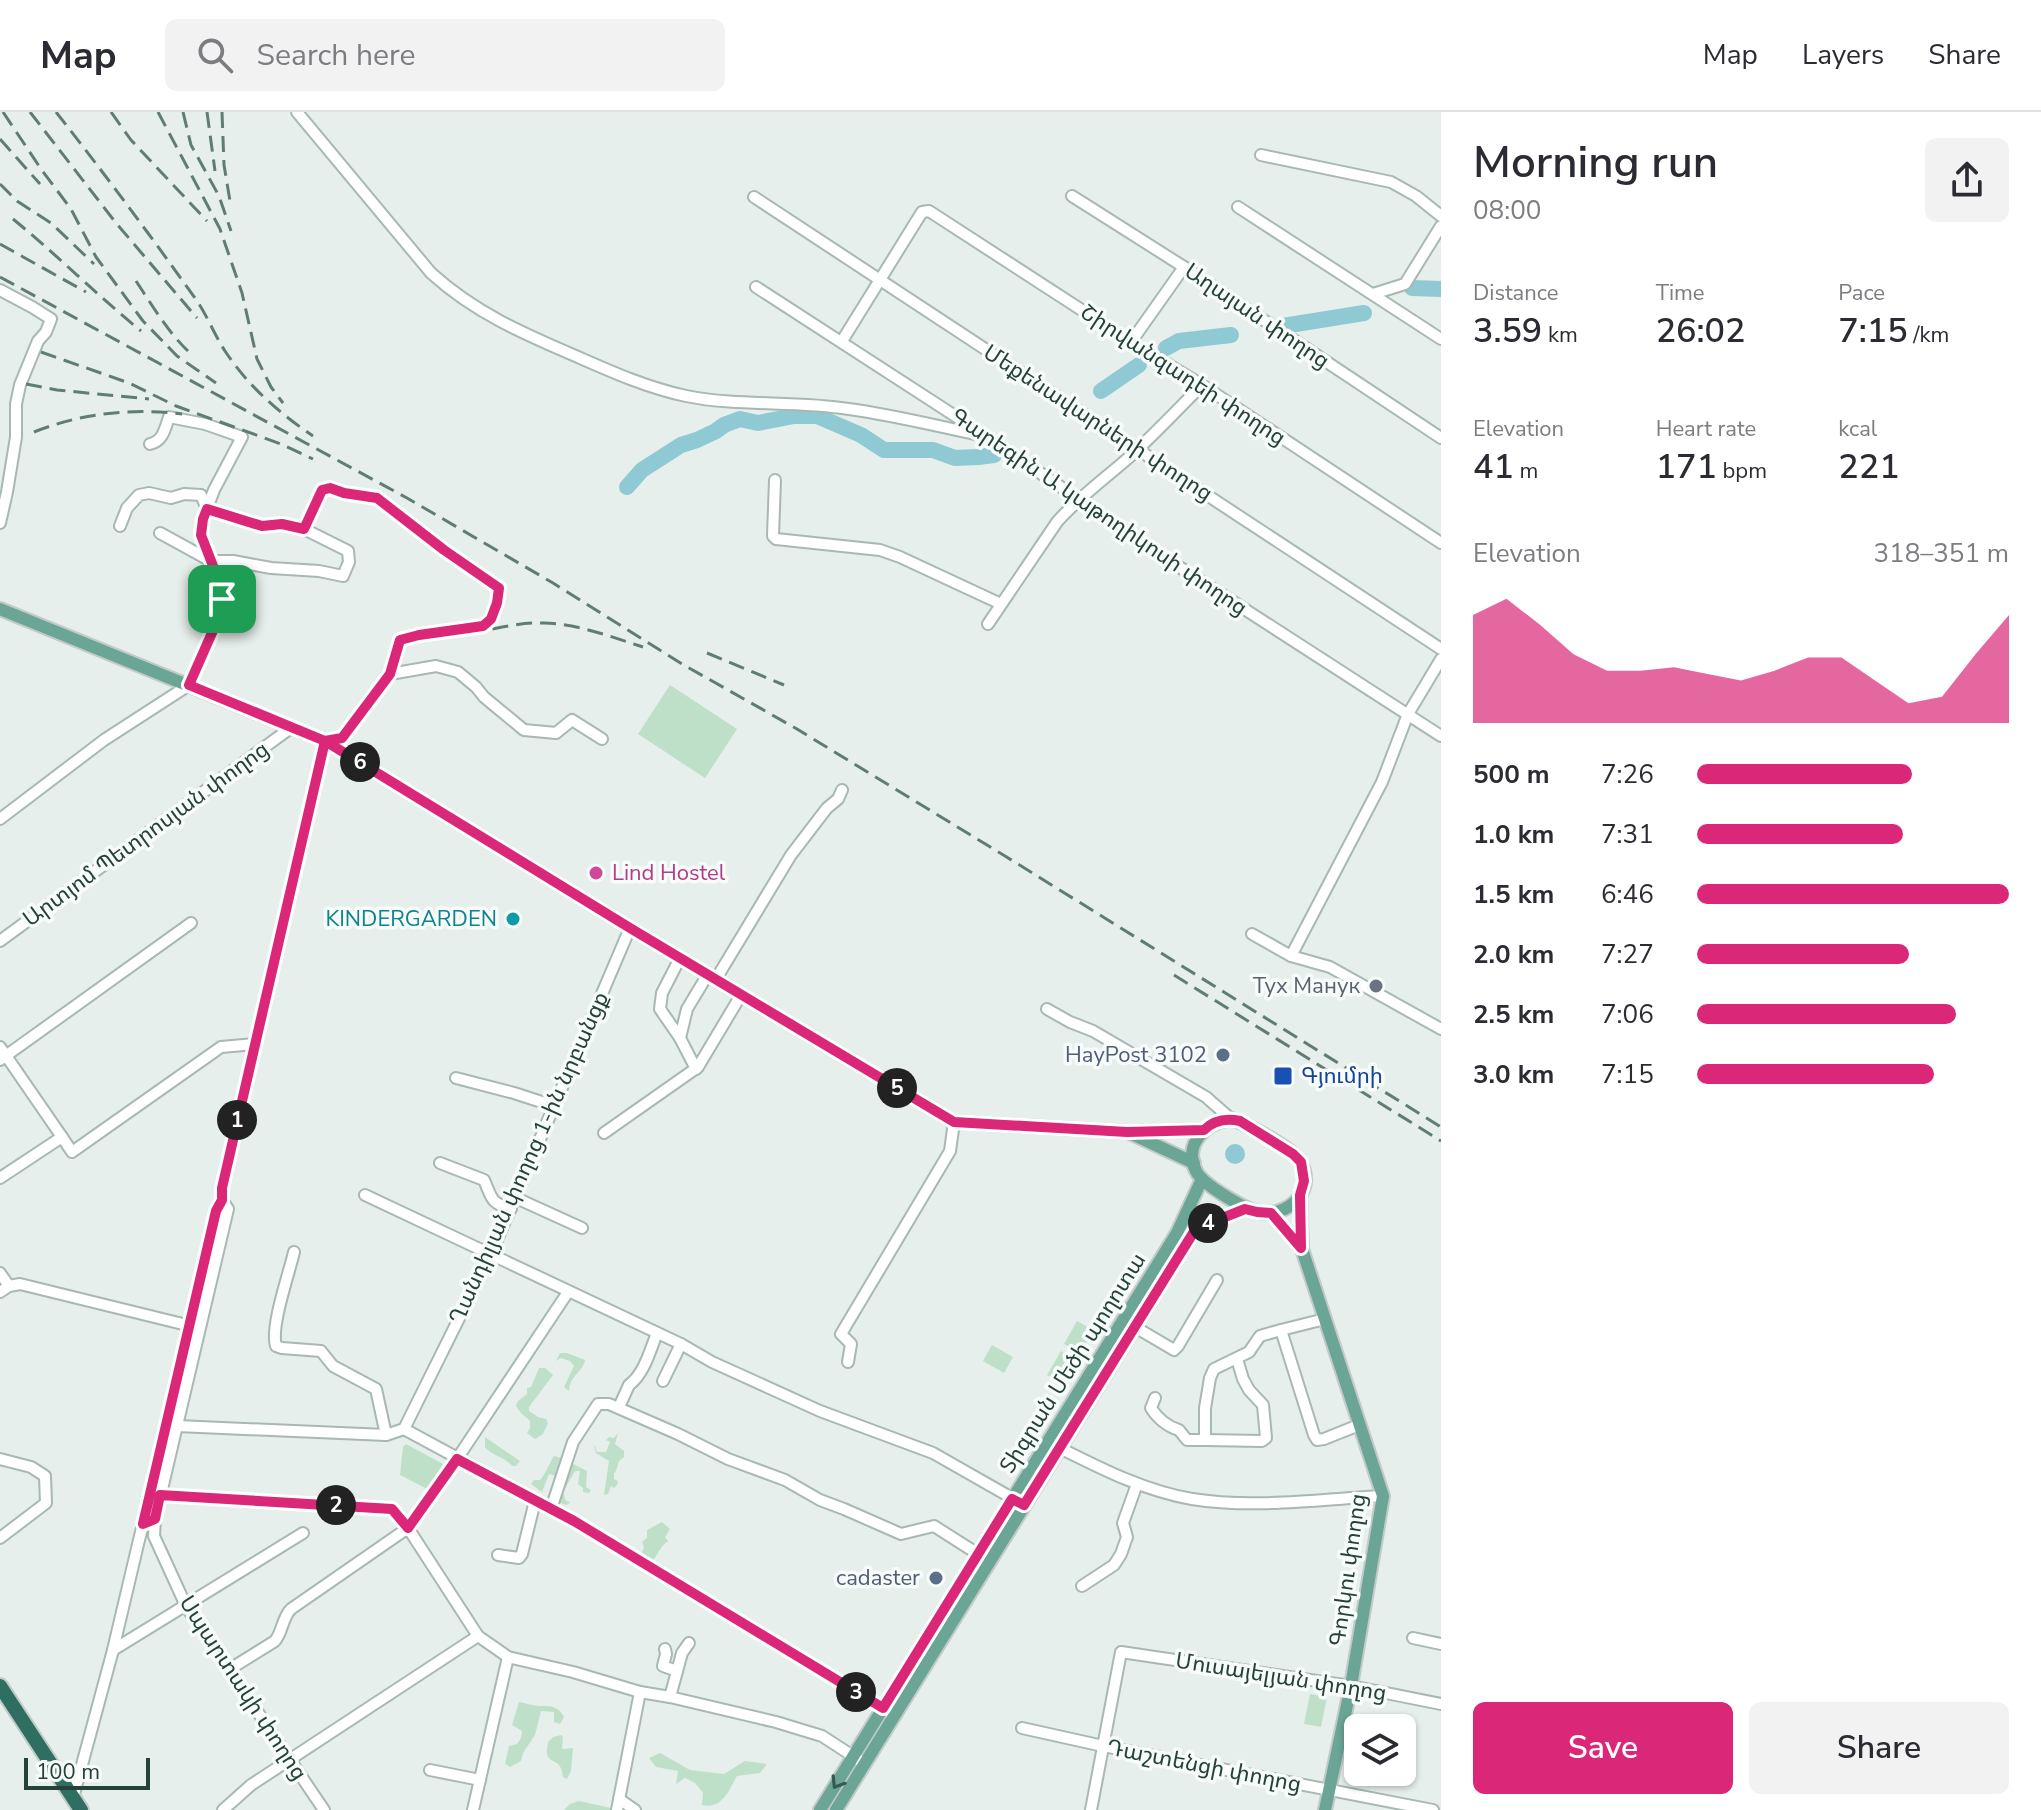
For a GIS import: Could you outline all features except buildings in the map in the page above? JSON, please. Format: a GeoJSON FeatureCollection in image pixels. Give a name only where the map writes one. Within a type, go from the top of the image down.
{"type":"FeatureCollection","features":[{"type":"Feature","properties":{"kind":"highway"},"geometry":{"type":"LineString","coordinates":[[0,1686],[78,1807]]}},
{"type":"Feature","properties":{"kind":"main road"},"geometry":{"type":"LineString","coordinates":[[0,609],[325,741],[954,1122],[1127,1132],[1204,1130]]}},
{"type":"Feature","properties":{"kind":"main road"},"geometry":{"type":"LineString","coordinates":[[1231,1119],[1240,1121],[1301,1162],[1304,1181],[1300,1195],[1291,1207],[1271,1213],[1245,1209],[1202,1179],[1194,1163],[1194,1147],[1204,1130],[1214,1122],[1231,1119]]}},
{"type":"Feature","properties":{"kind":"main road"},"geometry":{"type":"LineString","coordinates":[[1127,1132],[1194,1163]]}},
{"type":"Feature","properties":{"kind":"main road","name":"Տիգրան Մեծի պողոտա"},"geometry":{"type":"LineString","coordinates":[[820,1810],[895,1715],[1175,1235],[1202,1179]]}},
{"type":"Feature","properties":{"kind":"main road","name":"Գորկու փողոց"},"geometry":{"type":"LineString","coordinates":[[1300,1195],[1301,1248],[1383,1496],[1351,1686],[1325,1810]]}},
{"type":"Feature","properties":{"kind":"main road","name":"Տիգրան Մեծի պողոտա"},"geometry":{"type":"LineString","coordinates":[[836,1810],[883,1708],[978,1554],[1060,1448],[1195,1230],[1245,1209]]}},
{"type":"Feature","properties":{"kind":"main road","name":"Գորկու փողոց"},"geometry":{"type":"LineString","coordinates":[[1271,1213],[1301,1248]]}},
{"type":"Feature","properties":{"kind":"street"},"geometry":{"type":"LineString","coordinates":[[297,112],[431,273],[471,306],[526,335],[641,383],[685,396],[719,401],[847,408],[986,436]]}},
{"type":"Feature","properties":{"kind":"street"},"geometry":{"type":"LineString","coordinates":[[1261,155],[1391,182],[1416,196],[1441,216]]}},
{"type":"Feature","properties":{"kind":"street","name":"Աղայան փողոց"},"geometry":{"type":"LineString","coordinates":[[1072,196],[1441,438]]}},
{"type":"Feature","properties":{"kind":"street","name":"Մեքենավարների փողոց"},"geometry":{"type":"LineString","coordinates":[[754,197],[1441,649]]}},
{"type":"Feature","properties":{"kind":"street"},"geometry":{"type":"LineString","coordinates":[[1238,207],[1441,339]]}},
{"type":"Feature","properties":{"kind":"street","name":"Շիրվանզադեի փողոց"},"geometry":{"type":"LineString","coordinates":[[881,281],[922,212],[929,211],[1202,385],[1441,543]]}},
{"type":"Feature","properties":{"kind":"street"},"geometry":{"type":"LineString","coordinates":[[1373,294],[1405,284],[1441,226]]}},
{"type":"Feature","properties":{"kind":"street"},"geometry":{"type":"LineString","coordinates":[[1131,342],[1184,267]]}},
{"type":"Feature","properties":{"kind":"street"},"geometry":{"type":"LineString","coordinates":[[842,341],[881,281]]}},
{"type":"Feature","properties":{"kind":"street","name":"Գարեգին Ա կաթողիկոսի փողոց"},"geometry":{"type":"LineString","coordinates":[[756,287],[1441,736]]}},
{"type":"Feature","properties":{"kind":"street"},"geometry":{"type":"LineString","coordinates":[[0,290],[51,319],[38,341],[20,385],[16,404],[16,437],[0,523]]}},
{"type":"Feature","properties":{"kind":"street"},"geometry":{"type":"LineString","coordinates":[[988,624],[1068,509],[1138,449],[1202,385]]}},
{"type":"Feature","properties":{"kind":"street"},"geometry":{"type":"LineString","coordinates":[[0,819],[104,740],[189,685],[215,626],[222,599],[201,535],[203,519],[214,490],[242,437],[205,424],[169,417],[163,436],[150,444]]}},
{"type":"Feature","properties":{"kind":"street"},"geometry":{"type":"LineString","coordinates":[[775,480],[773,536],[776,539],[880,550],[1001,604]]}},
{"type":"Feature","properties":{"kind":"street"},"geometry":{"type":"LineString","coordinates":[[143,1524],[155,1519],[177,1426],[216,1211],[222,1200],[222,1188],[325,741],[342,738],[390,674],[400,640],[483,626],[491,619],[497,603],[499,588],[377,498],[330,488],[322,490],[304,529]]}},
{"type":"Feature","properties":{"kind":"street"},"geometry":{"type":"LineString","coordinates":[[120,526],[127,508],[139,495],[149,493],[171,498],[184,494],[201,495],[207,509],[262,526],[282,524],[304,529],[348,551],[349,562],[343,576],[233,561],[211,561],[160,533]]}},
{"type":"Feature","properties":{"kind":"street"},"geometry":{"type":"LineString","coordinates":[[1291,956],[1382,782],[1408,714],[1441,659]]}},
{"type":"Feature","properties":{"kind":"street"},"geometry":{"type":"LineString","coordinates":[[390,674],[436,666],[458,672],[524,730],[556,733],[572,720],[602,739]]}},
{"type":"Feature","properties":{"kind":"street","name":"Արտյոմ Պետրոսյան փողոց"},"geometry":{"type":"LineString","coordinates":[[0,941],[292,727]]}},
{"type":"Feature","properties":{"kind":"street"},"geometry":{"type":"LineString","coordinates":[[680,1038],[687,1009],[712,977],[791,855],[827,808],[838,799],[842,790]]}},
{"type":"Feature","properties":{"kind":"street"},"geometry":{"type":"LineString","coordinates":[[191,923],[2,1054],[72,1152],[221,1047],[255,1044]]}},
{"type":"Feature","properties":{"kind":"street","name":"Ղանդիլյան փողոց 1-ին նրբանցք"},"geometry":{"type":"LineString","coordinates":[[404,1429],[491,1254],[630,928]]}},
{"type":"Feature","properties":{"kind":"street"},"geometry":{"type":"LineString","coordinates":[[1252,934],[1291,956],[1330,967],[1441,1029]]}},
{"type":"Feature","properties":{"kind":"street"},"geometry":{"type":"LineString","coordinates":[[680,958],[662,993],[660,1009],[696,1069]]}},
{"type":"Feature","properties":{"kind":"street"},"geometry":{"type":"LineString","coordinates":[[604,1133],[696,1069],[741,995]]}},
{"type":"Feature","properties":{"kind":"street"},"geometry":{"type":"LineString","coordinates":[[1047,1009],[1093,1031],[1206,1097],[1231,1119]]}},
{"type":"Feature","properties":{"kind":"street"},"geometry":{"type":"LineString","coordinates":[[456,1078],[554,1106]]}},
{"type":"Feature","properties":{"kind":"street"},"geometry":{"type":"LineString","coordinates":[[848,1362],[851,1344],[841,1334],[950,1151],[954,1122]]}},
{"type":"Feature","properties":{"kind":"street"},"geometry":{"type":"LineString","coordinates":[[0,1178],[62,1137]]}},
{"type":"Feature","properties":{"kind":"street"},"geometry":{"type":"LineString","coordinates":[[440,1163],[484,1180],[492,1200],[499,1206],[511,1209]]}},
{"type":"Feature","properties":{"kind":"street"},"geometry":{"type":"LineString","coordinates":[[365,1195],[681,1344],[712,1362],[820,1411],[933,1453],[1018,1502]]}},
{"type":"Feature","properties":{"kind":"street"},"geometry":{"type":"LineString","coordinates":[[516,1198],[582,1228]]}},
{"type":"Feature","properties":{"kind":"street"},"geometry":{"type":"LineString","coordinates":[[294,1252],[277,1321],[276,1346],[321,1351],[333,1366],[376,1389],[386,1435]]}},
{"type":"Feature","properties":{"kind":"street"},"geometry":{"type":"LineString","coordinates":[[0,1273],[5,1289],[20,1284],[195,1327]]}},
{"type":"Feature","properties":{"kind":"street"},"geometry":{"type":"LineString","coordinates":[[1135,1327],[1174,1350],[1217,1280]]}},
{"type":"Feature","properties":{"kind":"street"},"geometry":{"type":"LineString","coordinates":[[230,1669],[275,1641],[286,1613],[291,1609],[408,1528],[568,1292]]}},
{"type":"Feature","properties":{"kind":"street"},"geometry":{"type":"LineString","coordinates":[[1205,1440],[1205,1408],[1214,1369],[1252,1350],[1260,1336],[1325,1319]]}},
{"type":"Feature","properties":{"kind":"street"},"geometry":{"type":"LineString","coordinates":[[78,1807],[143,1524],[195,1327]]}},
{"type":"Feature","properties":{"kind":"street"},"geometry":{"type":"LineString","coordinates":[[1281,1330],[1317,1440],[1359,1425]]}},
{"type":"Feature","properties":{"kind":"street"},"geometry":{"type":"LineString","coordinates":[[619,1407],[629,1385],[634,1384],[657,1333]]}},
{"type":"Feature","properties":{"kind":"street"},"geometry":{"type":"LineString","coordinates":[[663,1381],[681,1344]]}},
{"type":"Feature","properties":{"kind":"street"},"geometry":{"type":"LineString","coordinates":[[1155,1398],[1151,1408],[1154,1414],[1171,1428],[1179,1430],[1187,1440],[1262,1441],[1266,1438],[1263,1405],[1243,1379],[1237,1359]]}},
{"type":"Feature","properties":{"kind":"street"},"geometry":{"type":"LineString","coordinates":[[551,1509],[573,1442],[598,1404],[609,1404],[901,1534],[934,1526],[978,1554]]}},
{"type":"Feature","properties":{"kind":"street"},"geometry":{"type":"LineString","coordinates":[[177,1426],[386,1435],[404,1429],[604,1539],[895,1715]]}},
{"type":"Feature","properties":{"kind":"street"},"geometry":{"type":"LineString","coordinates":[[1060,1448],[1137,1484],[1190,1499],[1246,1504],[1383,1496]]}},
{"type":"Feature","properties":{"kind":"street"},"geometry":{"type":"LineString","coordinates":[[0,1459],[31,1467],[45,1476],[46,1503],[0,1538]]}},
{"type":"Feature","properties":{"kind":"street"},"geometry":{"type":"LineString","coordinates":[[1082,1586],[1114,1565],[1121,1554],[1127,1537],[1123,1523],[1137,1484]]}},
{"type":"Feature","properties":{"kind":"street"},"geometry":{"type":"LineString","coordinates":[[160,1495],[392,1509],[408,1528],[478,1636],[508,1657],[640,1692],[776,1722],[822,1736],[859,1760]]}},
{"type":"Feature","properties":{"kind":"street"},"geometry":{"type":"LineString","coordinates":[[498,1555],[519,1558],[522,1554],[535,1501]]}},
{"type":"Feature","properties":{"kind":"street","name":"Սպարտակի փողոց"},"geometry":{"type":"LineString","coordinates":[[155,1519],[154,1536],[186,1606],[324,1810]]}},
{"type":"Feature","properties":{"kind":"street"},"geometry":{"type":"LineString","coordinates":[[113,1650],[303,1533]]}},
{"type":"Feature","properties":{"kind":"street"},"geometry":{"type":"LineString","coordinates":[[223,1810],[251,1785],[478,1636]]}},
{"type":"Feature","properties":{"kind":"street"},"geometry":{"type":"LineString","coordinates":[[1413,1638],[1441,1644]]}},
{"type":"Feature","properties":{"kind":"street"},"geometry":{"type":"LineString","coordinates":[[670,1697],[682,1653],[689,1643]]}},
{"type":"Feature","properties":{"kind":"street"},"geometry":{"type":"LineString","coordinates":[[665,1652],[663,1666],[679,1665]]}},
{"type":"Feature","properties":{"kind":"street","name":"Մուսայելյան փողոց"},"geometry":{"type":"LineString","coordinates":[[1103,1746],[1121,1652],[1351,1686],[1441,1704]]}},
{"type":"Feature","properties":{"kind":"street"},"geometry":{"type":"LineString","coordinates":[[473,1810],[489,1718],[508,1657]]}},
{"type":"Feature","properties":{"kind":"street"},"geometry":{"type":"LineString","coordinates":[[635,1810],[618,1805],[640,1692]]}},
{"type":"Feature","properties":{"kind":"street","name":"Դաշտենցի փողոց"},"geometry":{"type":"LineString","coordinates":[[1022,1728],[1433,1810]]}},
{"type":"Feature","properties":{"kind":"street"},"geometry":{"type":"LineString","coordinates":[[1091,1810],[1103,1746]]}},
{"type":"Feature","properties":{"kind":"street"},"geometry":{"type":"LineString","coordinates":[[430,1770],[480,1780]]}},
{"type":"Feature","properties":{"kind":"green space"},"geometry":{"type":"Polygon","coordinates":[[[670,685],[737,729],[705,778],[638,734],[670,685]]]}},
{"type":"Feature","properties":{"kind":"green space"},"geometry":{"type":"Polygon","coordinates":[[[1077,1321],[1093,1330],[1080,1353],[1064,1344],[1077,1321]]]}},
{"type":"Feature","properties":{"kind":"green space"},"geometry":{"type":"Polygon","coordinates":[[[992,1345],[1013,1357],[1004,1373],[983,1361],[992,1345]]]}},
{"type":"Feature","properties":{"kind":"green space"},"geometry":{"type":"Polygon","coordinates":[[[1061,1351],[1077,1361],[1063,1384],[1047,1375],[1061,1351]]]}},
{"type":"Feature","properties":{"kind":"green space"},"geometry":{"type":"Polygon","coordinates":[[[560,1353],[585,1360],[569,1391],[564,1387],[574,1366],[561,1358],[556,1361],[560,1353]]]}},
{"type":"Feature","properties":{"kind":"green space"},"geometry":{"type":"Polygon","coordinates":[[[539,1368],[545,1368],[553,1375],[529,1407],[529,1411],[548,1423],[543,1434],[535,1439],[527,1433],[530,1421],[516,1406],[527,1394],[527,1388],[531,1387],[539,1368]]]}},
{"type":"Feature","properties":{"kind":"green space"},"geometry":{"type":"Polygon","coordinates":[[[618,1433],[615,1444],[624,1451],[624,1457],[614,1473],[617,1485],[614,1488],[611,1486],[608,1494],[604,1495],[609,1461],[596,1453],[594,1446],[590,1445],[595,1446],[597,1452],[606,1452],[610,1442],[606,1440],[618,1433]]]}},
{"type":"Feature","properties":{"kind":"green space"},"geometry":{"type":"Polygon","coordinates":[[[485,1437],[520,1461],[516,1466],[488,1450],[485,1437]]]}},
{"type":"Feature","properties":{"kind":"green space"},"geometry":{"type":"Polygon","coordinates":[[[406,1444],[443,1464],[444,1469],[429,1490],[400,1475],[406,1444]]]}},
{"type":"Feature","properties":{"kind":"green space"},"geometry":{"type":"Polygon","coordinates":[[[554,1456],[561,1458],[560,1471],[556,1476],[549,1474],[542,1492],[531,1484],[542,1478],[554,1456]]]}},
{"type":"Feature","properties":{"kind":"green space"},"geometry":{"type":"Polygon","coordinates":[[[573,1464],[587,1471],[586,1487],[591,1490],[589,1493],[583,1492],[578,1484],[580,1471],[575,1471],[563,1492],[566,1501],[570,1502],[567,1505],[558,1499],[567,1467],[573,1464]]]}},
{"type":"Feature","properties":{"kind":"green space"},"geometry":{"type":"Polygon","coordinates":[[[662,1522],[670,1529],[665,1537],[668,1541],[651,1562],[645,1561],[641,1555],[647,1530],[662,1522]]]}},
{"type":"Feature","properties":{"kind":"green space"},"geometry":{"type":"Polygon","coordinates":[[[1310,1694],[1327,1697],[1321,1727],[1304,1724],[1310,1694]]]}},
{"type":"Feature","properties":{"kind":"green space"},"geometry":{"type":"Polygon","coordinates":[[[519,1702],[554,1707],[564,1717],[560,1724],[554,1722],[554,1712],[541,1711],[535,1735],[521,1761],[510,1767],[505,1764],[509,1746],[517,1744],[522,1731],[512,1725],[519,1702]]]}},
{"type":"Feature","properties":{"kind":"green space"},"geometry":{"type":"Polygon","coordinates":[[[561,1735],[562,1749],[573,1748],[571,1771],[567,1779],[547,1752],[548,1742],[561,1735]]]}},
{"type":"Feature","properties":{"kind":"green space"},"geometry":{"type":"Polygon","coordinates":[[[660,1753],[690,1770],[724,1774],[745,1761],[767,1764],[760,1773],[737,1776],[724,1798],[709,1806],[702,1805],[703,1793],[695,1783],[685,1778],[676,1784],[678,1771],[656,1767],[649,1758],[660,1753]]]}},
{"type":"Feature","properties":{"kind":"green space"},"geometry":{"type":"Polygon","coordinates":[[[579,1801],[611,1808],[564,1810],[579,1801]]]}},
{"type":"Feature","properties":{"kind":"water"},"geometry":{"type":"Polygon","coordinates":[[[1231,1144],[1239,1144],[1245,1154],[1239,1164],[1231,1164],[1225,1158],[1225,1150],[1231,1144]]]}},
{"type":"Feature","properties":{"kind":"waterway"},"geometry":{"type":"LineString","coordinates":[[1412,288],[1441,289]]}},
{"type":"Feature","properties":{"kind":"waterway"},"geometry":{"type":"LineString","coordinates":[[1283,326],[1364,313]]}},
{"type":"Feature","properties":{"kind":"waterway"},"geometry":{"type":"LineString","coordinates":[[1166,348],[1179,341],[1231,335]]}},
{"type":"Feature","properties":{"kind":"waterway"},"geometry":{"type":"LineString","coordinates":[[1101,391],[1139,365]]}},
{"type":"Feature","properties":{"kind":"waterway"},"geometry":{"type":"LineString","coordinates":[[627,487],[642,470],[681,445],[740,419],[758,423],[794,416],[817,416],[861,435],[884,450],[933,450],[955,458],[994,455]]}},
{"type":"Feature","properties":{"kind":"railway"},"geometry":{"type":"LineString","coordinates":[[3,112],[71,209],[96,257],[143,321],[177,356],[216,383]]}},
{"type":"Feature","properties":{"kind":"railway"},"geometry":{"type":"LineString","coordinates":[[30,112],[116,223],[197,318]]}},
{"type":"Feature","properties":{"kind":"railway"},"geometry":{"type":"LineString","coordinates":[[56,112],[195,298],[234,364],[265,398],[313,436]]}},
{"type":"Feature","properties":{"kind":"railway"},"geometry":{"type":"LineString","coordinates":[[111,112],[131,140],[207,221]]}},
{"type":"Feature","properties":{"kind":"railway"},"geometry":{"type":"LineString","coordinates":[[158,112],[220,229],[242,293],[257,359],[283,403]]}},
{"type":"Feature","properties":{"kind":"railway"},"geometry":{"type":"LineString","coordinates":[[183,112],[191,145],[219,196],[231,231]]}},
{"type":"Feature","properties":{"kind":"railway"},"geometry":{"type":"LineString","coordinates":[[207,112],[215,171]]}},
{"type":"Feature","properties":{"kind":"railway"},"geometry":{"type":"LineString","coordinates":[[222,112],[224,165],[231,207]]}},
{"type":"Feature","properties":{"kind":"railway"},"geometry":{"type":"LineString","coordinates":[[0,139],[40,184]]}},
{"type":"Feature","properties":{"kind":"railway"},"geometry":{"type":"LineString","coordinates":[[0,184],[17,201],[51,223],[94,264]]}},
{"type":"Feature","properties":{"kind":"railway"},"geometry":{"type":"LineString","coordinates":[[13,219],[141,331]]}},
{"type":"Feature","properties":{"kind":"railway"},"geometry":{"type":"LineString","coordinates":[[0,244],[86,292]]}},
{"type":"Feature","properties":{"kind":"railway"},"geometry":{"type":"LineString","coordinates":[[0,277],[407,498],[553,583],[682,664],[797,729],[1005,856],[1441,1127]]}},
{"type":"Feature","properties":{"kind":"railway"},"geometry":{"type":"LineString","coordinates":[[136,281],[188,351]]}},
{"type":"Feature","properties":{"kind":"railway"},"geometry":{"type":"LineString","coordinates":[[41,352],[129,383],[176,406],[281,444],[313,459]]}},
{"type":"Feature","properties":{"kind":"railway"},"geometry":{"type":"LineString","coordinates":[[26,384],[149,399]]}},
{"type":"Feature","properties":{"kind":"railway"},"geometry":{"type":"LineString","coordinates":[[34,432],[88,416],[144,412],[182,414]]}},
{"type":"Feature","properties":{"kind":"railway"},"geometry":{"type":"LineString","coordinates":[[469,634],[507,626],[544,623],[595,632],[643,647]]}},
{"type":"Feature","properties":{"kind":"railway"},"geometry":{"type":"LineString","coordinates":[[707,653],[784,685]]}},
{"type":"Feature","properties":{"kind":"railway"},"geometry":{"type":"LineString","coordinates":[[1174,975],[1441,1141]]}},
{"type":"Feature","properties":{"kind":"place","name":"Lind Hostel"},"geometry":{"type":"Point","coordinates":[596,873]}},
{"type":"Feature","properties":{"kind":"place","name":"KINDERGARDEN"},"geometry":{"type":"Point","coordinates":[513,919]}},
{"type":"Feature","properties":{"kind":"place","name":"Тух Манук"},"geometry":{"type":"Point","coordinates":[1376,986]}},
{"type":"Feature","properties":{"kind":"place","name":"HayPost 3102"},"geometry":{"type":"Point","coordinates":[1223,1055]}},
{"type":"Feature","properties":{"kind":"place","name":"Գյումրի"},"geometry":{"type":"Point","coordinates":[1283,1076]}},
{"type":"Feature","properties":{"kind":"place","name":"cadaster"},"geometry":{"type":"Point","coordinates":[936,1578]}},
{"type":"Feature","properties":{"kind":"route"},"geometry":{"type":"LineString","coordinates":[[222,599],[201,535],[207,509],[262,526],[282,524],[304,529],[322,490],[330,488],[377,498],[499,588],[497,603],[491,619],[483,626],[400,640],[390,674],[342,738],[325,741],[954,1122],[1127,1132],[1204,1130],[1214,1122],[1231,1119],[1240,1121],[1301,1162],[1304,1181],[1300,1195],[1301,1248],[1271,1213],[1245,1209],[1195,1230],[1024,1505],[1012,1499],[883,1708],[574,1521],[457,1459],[408,1528],[392,1509],[160,1495],[155,1519],[143,1524],[216,1211],[222,1200],[222,1188],[325,741],[189,685],[215,626],[222,599]]}}]}
